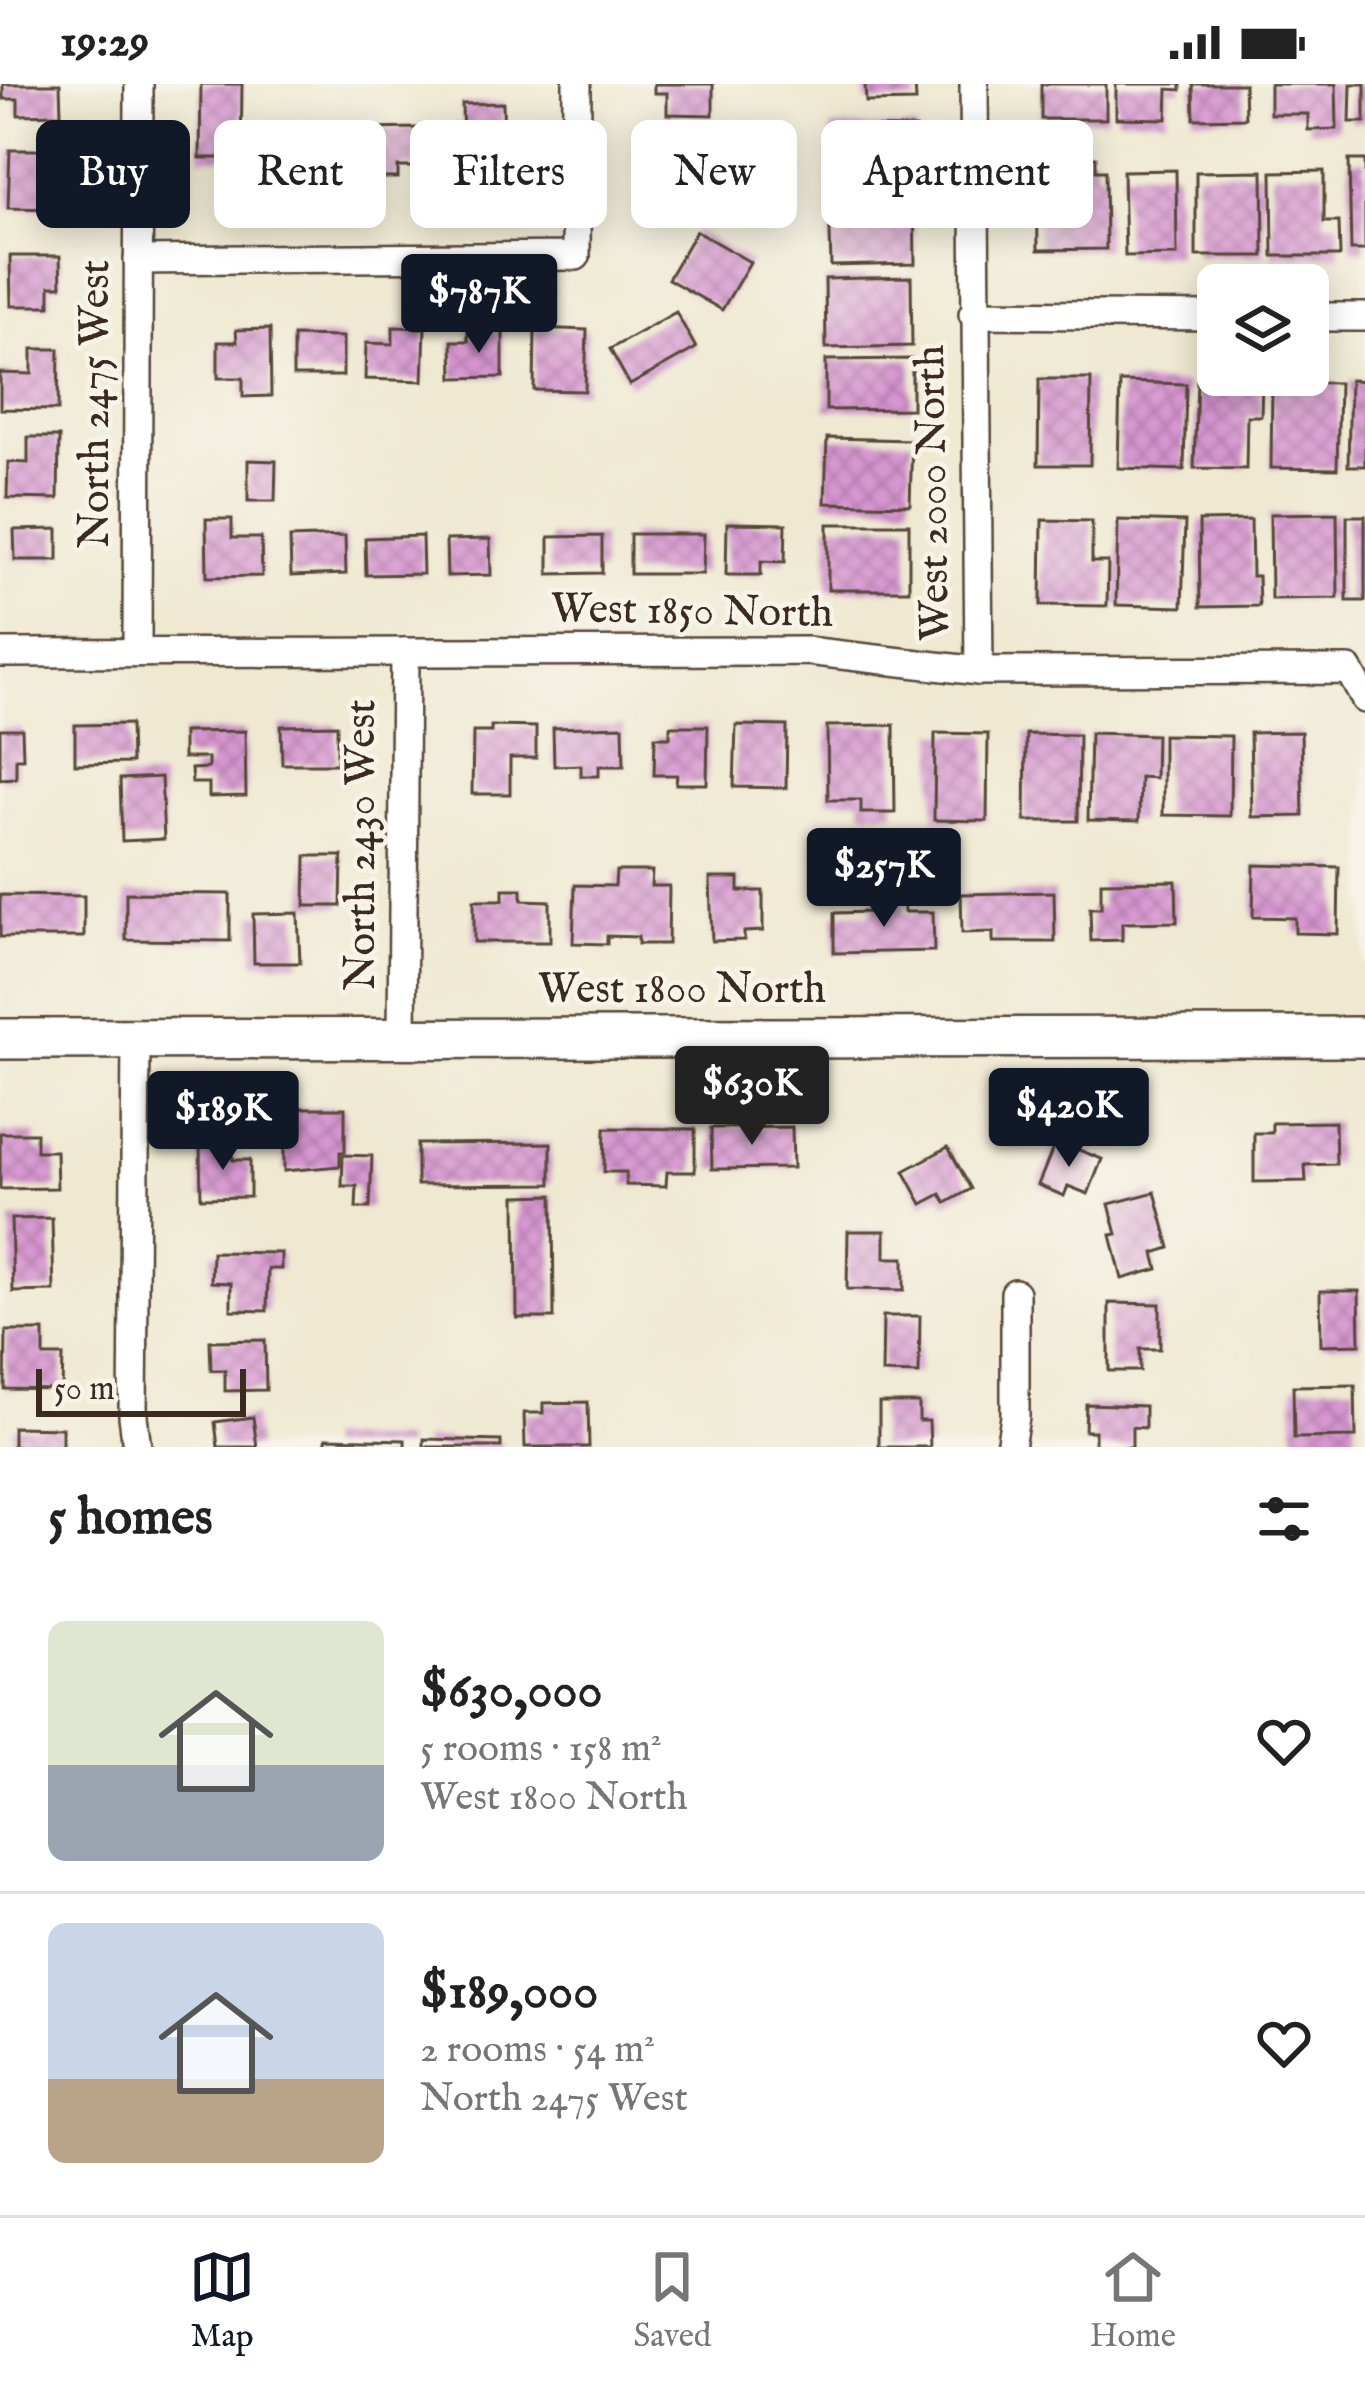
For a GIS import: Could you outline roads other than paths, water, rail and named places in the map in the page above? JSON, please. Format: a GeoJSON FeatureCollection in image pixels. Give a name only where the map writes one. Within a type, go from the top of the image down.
{"type":"FeatureCollection","features":[{"type":"Feature","properties":{"kind":"main road","name":"West 1800 North"},"geometry":{"type":"LineString","coordinates":[[0,1039],[1365,1037]]}},
{"type":"Feature","properties":{"kind":"street","name":"North 2475 West"},"geometry":{"type":"LineString","coordinates":[[137,652],[139,84]]}},
{"type":"Feature","properties":{"kind":"street"},"geometry":{"type":"LineString","coordinates":[[138,260],[576,256],[577,84]]}},
{"type":"Feature","properties":{"kind":"street","name":"West 2000 North"},"geometry":{"type":"LineString","coordinates":[[974,84],[979,671]]}},
{"type":"Feature","properties":{"kind":"street","name":"West 2000 North"},"geometry":{"type":"LineString","coordinates":[[973,314],[1197,316]]}},
{"type":"Feature","properties":{"kind":"street"},"geometry":{"type":"LineString","coordinates":[[1329,317],[1365,317]]}},
{"type":"Feature","properties":{"kind":"street","name":"West 1850 North"},"geometry":{"type":"LineString","coordinates":[[0,653],[807,651],[979,671],[1349,670],[1365,698]]}},
{"type":"Feature","properties":{"kind":"street","name":"North 2430 West"},"geometry":{"type":"LineString","coordinates":[[402,1038],[405,652]]}},
{"type":"Feature","properties":{"kind":"street"},"geometry":{"type":"LineString","coordinates":[[136,1039],[136,1447]]}},
{"type":"Feature","properties":{"kind":"street"},"geometry":{"type":"LineString","coordinates":[[1010,1447],[1015,1417],[1015,1293]]}}]}
